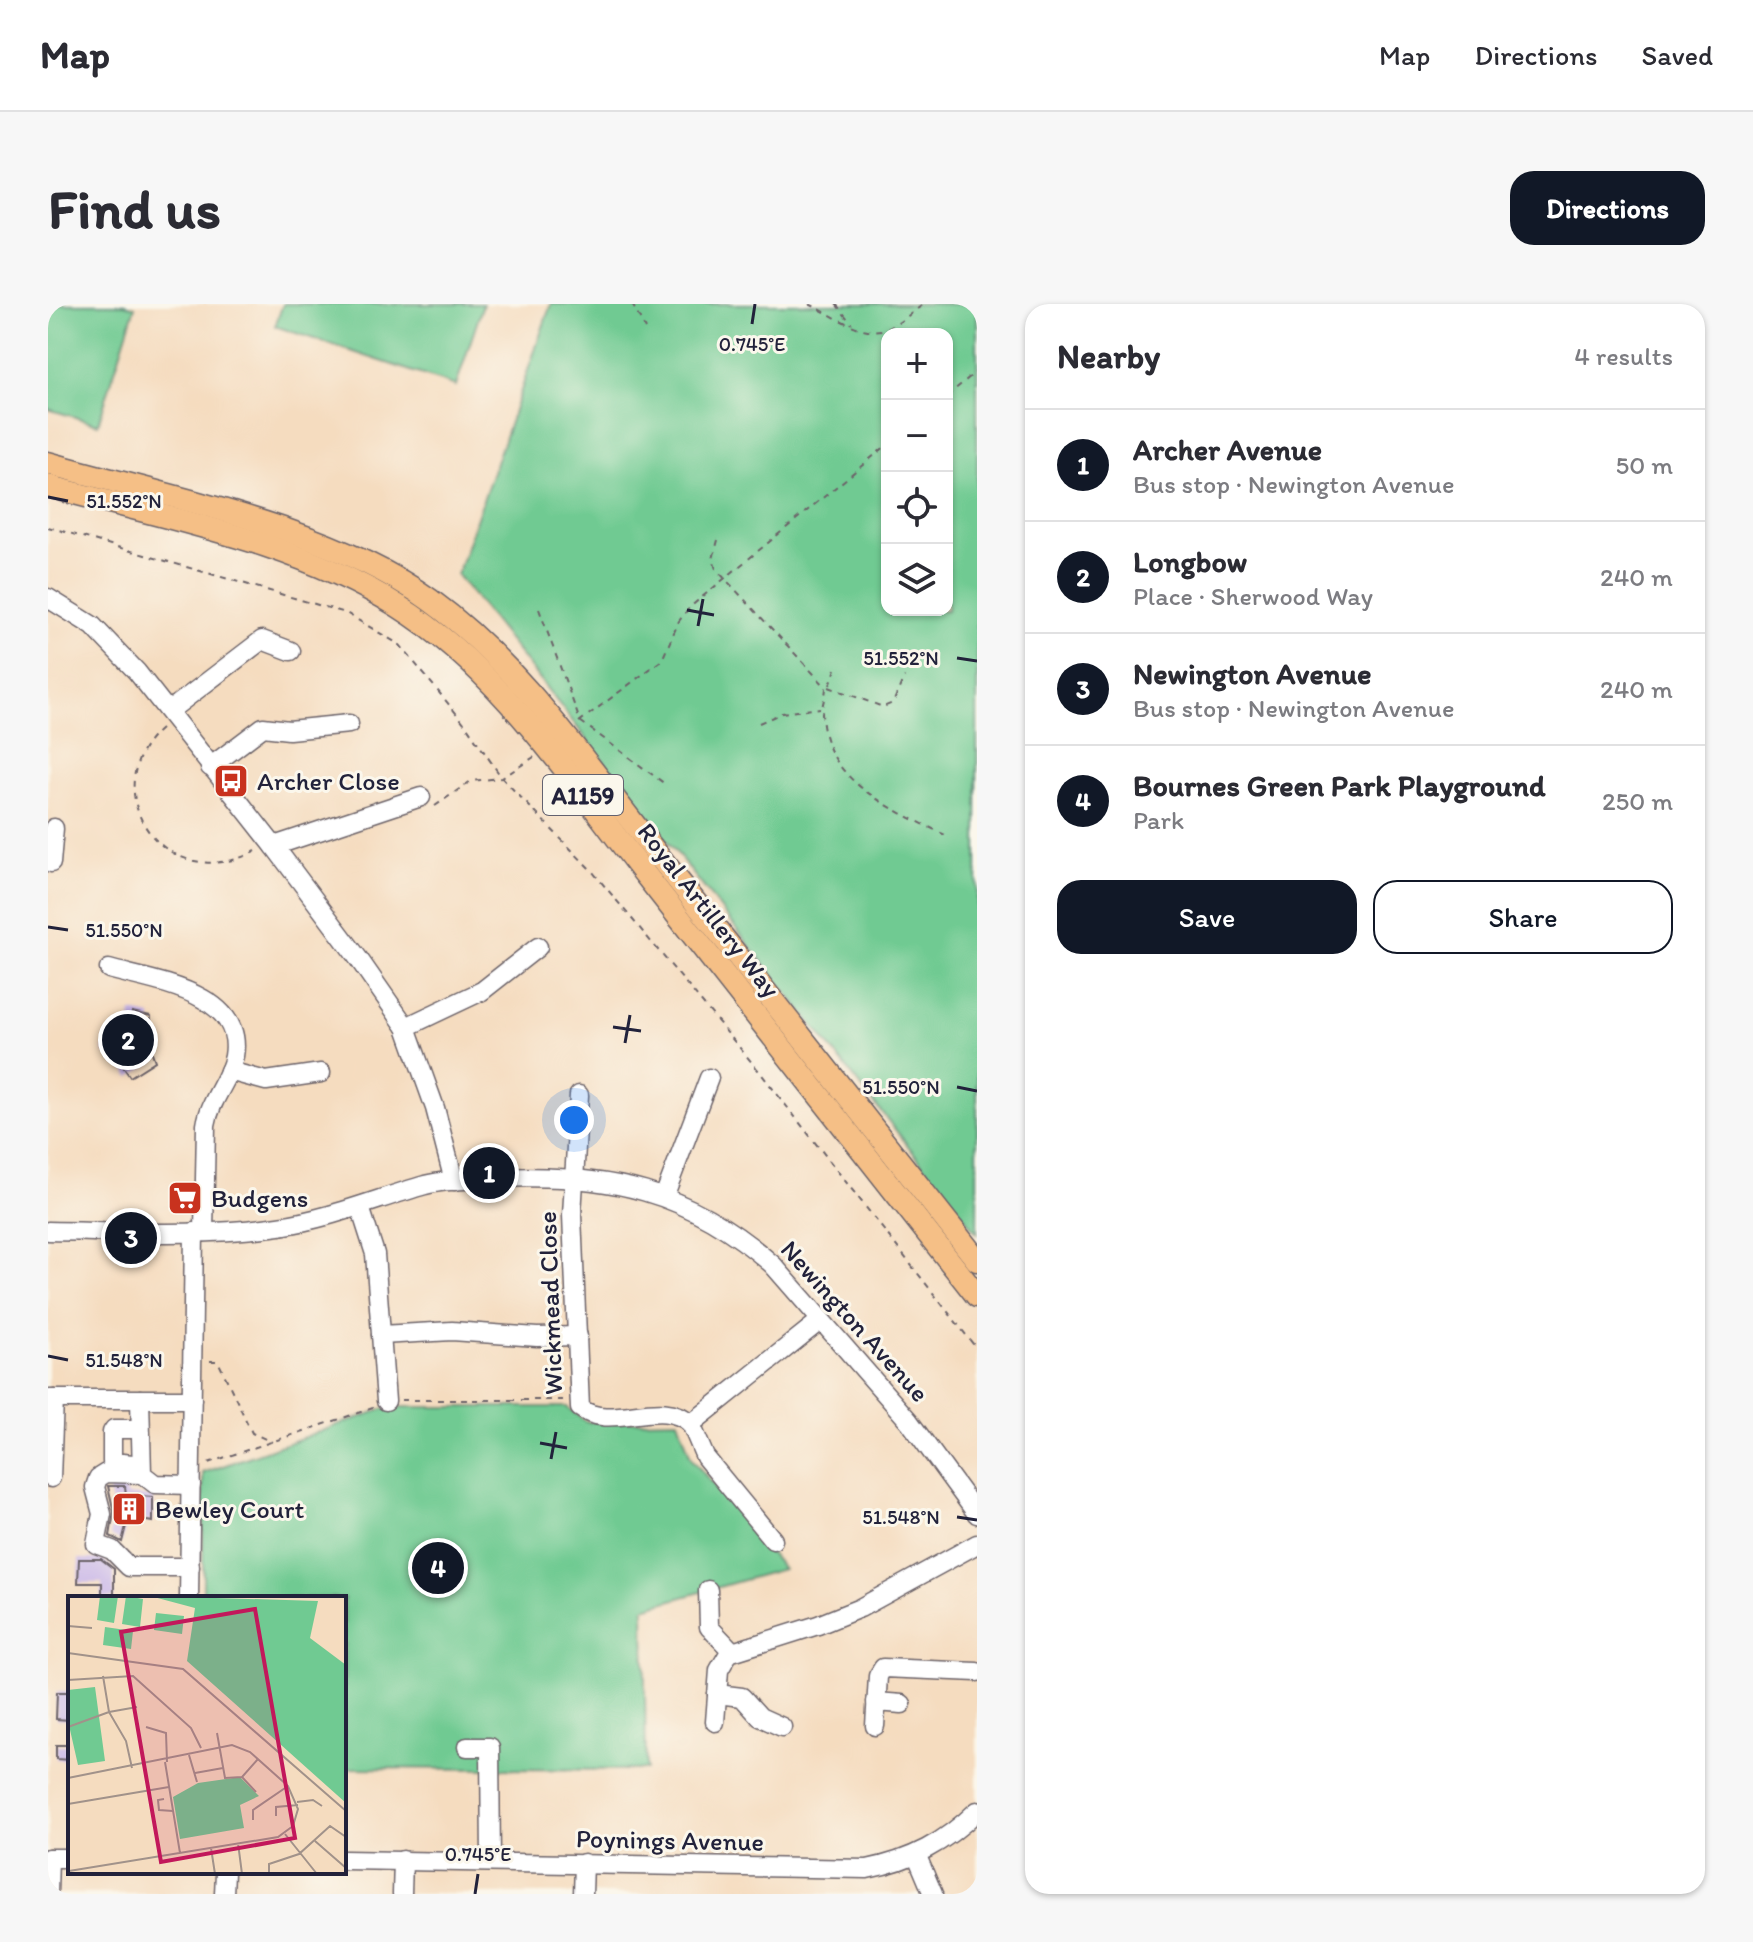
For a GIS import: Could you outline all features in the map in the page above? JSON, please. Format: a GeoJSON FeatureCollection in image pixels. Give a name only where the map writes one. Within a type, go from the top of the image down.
{"type":"FeatureCollection","features":[{"type":"Feature","properties":{"kind":"main road","name":"Royal Artillery Way"},"geometry":{"type":"LineString","coordinates":[[48,463],[321,544],[377,569],[429,599],[477,639],[565,737],[977,1260]]}},
{"type":"Feature","properties":{"kind":"main road","name":"Royal Artillery Way"},"geometry":{"type":"LineString","coordinates":[[48,486],[238,539],[328,570],[397,605],[453,647],[542,743],[977,1296]]}},
{"type":"Feature","properties":{"kind":"street"},"geometry":{"type":"LineString","coordinates":[[48,598],[93,626],[172,715],[272,843],[406,1027],[435,1108],[454,1181]]}},
{"type":"Feature","properties":{"kind":"street"},"geometry":{"type":"LineString","coordinates":[[172,715],[262,640],[291,651]]}},
{"type":"Feature","properties":{"kind":"street"},"geometry":{"type":"LineString","coordinates":[[210,767],[263,727],[289,730],[349,724]]}},
{"type":"Feature","properties":{"kind":"street"},"geometry":{"type":"LineString","coordinates":[[272,843],[421,797]]}},
{"type":"Feature","properties":{"kind":"street"},"geometry":{"type":"LineString","coordinates":[[51,863],[57,828]]}},
{"type":"Feature","properties":{"kind":"street"},"geometry":{"type":"LineString","coordinates":[[406,1027],[482,991],[538,947]]}},
{"type":"Feature","properties":{"kind":"street"},"geometry":{"type":"LineString","coordinates":[[109,969],[196,995],[216,1007],[233,1034],[234,1057],[208,1112],[193,1361],[189,1596]]}},
{"type":"Feature","properties":{"kind":"street"},"geometry":{"type":"LineString","coordinates":[[229,1071],[266,1081],[321,1073]]}},
{"type":"Feature","properties":{"kind":"street"},"geometry":{"type":"LineString","coordinates":[[664,1197],[709,1078]]}},
{"type":"Feature","properties":{"kind":"street","name":"Wickmead Close"},"geometry":{"type":"LineString","coordinates":[[579,1095],[573,1176],[580,1408],[588,1414],[673,1412],[691,1424]]}},
{"type":"Feature","properties":{"kind":"street","name":"Newington Avenue"},"geometry":{"type":"LineString","coordinates":[[48,1231],[199,1232],[282,1226],[360,1207],[428,1185],[454,1181],[573,1176],[664,1197],[752,1247],[773,1265],[909,1421],[977,1514]]}},
{"type":"Feature","properties":{"kind":"street"},"geometry":{"type":"LineString","coordinates":[[360,1207],[375,1254],[386,1401]]}},
{"type":"Feature","properties":{"kind":"street"},"geometry":{"type":"LineString","coordinates":[[773,1540],[705,1457],[691,1424],[821,1320]]}},
{"type":"Feature","properties":{"kind":"street"},"geometry":{"type":"LineString","coordinates":[[381,1335],[452,1331],[537,1337],[578,1336]]}},
{"type":"Feature","properties":{"kind":"street"},"geometry":{"type":"LineString","coordinates":[[51,1478],[51,1399],[192,1399]]}},
{"type":"Feature","properties":{"kind":"street"},"geometry":{"type":"LineString","coordinates":[[140,1399],[141,1469]]}},
{"type":"Feature","properties":{"kind":"street"},"geometry":{"type":"LineString","coordinates":[[140,1429],[113,1430],[111,1460],[115,1464],[141,1469],[155,1484],[192,1477]]}},
{"type":"Feature","properties":{"kind":"street"},"geometry":{"type":"LineString","coordinates":[[141,1469],[106,1473],[98,1478],[95,1487],[102,1514],[96,1544],[112,1550],[129,1567],[190,1567]]}},
{"type":"Feature","properties":{"kind":"street"},"geometry":{"type":"LineString","coordinates":[[715,1722],[721,1665],[732,1651],[818,1625],[860,1608],[977,1544]]}},
{"type":"Feature","properties":{"kind":"street"},"geometry":{"type":"LineString","coordinates":[[708,1590],[709,1627],[732,1651]]}},
{"type":"Feature","properties":{"kind":"street"},"geometry":{"type":"LineString","coordinates":[[875,1726],[878,1676],[888,1666],[977,1672]]}},
{"type":"Feature","properties":{"kind":"street"},"geometry":{"type":"LineString","coordinates":[[717,1694],[742,1697],[760,1717],[782,1727]]}},
{"type":"Feature","properties":{"kind":"street"},"geometry":{"type":"LineString","coordinates":[[876,1702],[902,1704]]}},
{"type":"Feature","properties":{"kind":"street"},"geometry":{"type":"LineString","coordinates":[[467,1747],[490,1747],[491,1862]]}},
{"type":"Feature","properties":{"kind":"street","name":"Poynings Avenue"},"geometry":{"type":"LineString","coordinates":[[346,1860],[867,1869],[917,1856],[950,1836],[977,1811]]}},
{"type":"Feature","properties":{"kind":"street"},"geometry":{"type":"LineString","coordinates":[[917,1856],[933,1894]]}},
{"type":"Feature","properties":{"kind":"street"},"geometry":{"type":"LineString","coordinates":[[48,1894],[49,1858]]}},
{"type":"Feature","properties":{"kind":"street"},"geometry":{"type":"LineString","coordinates":[[402,1894],[403,1860]]}},
{"type":"Feature","properties":{"kind":"street"},"geometry":{"type":"LineString","coordinates":[[583,1894],[584,1863]]}},
{"type":"Feature","properties":{"kind":"street"},"geometry":{"type":"LineString","coordinates":[[224,1894],[225,1874]]}},
{"type":"Feature","properties":{"kind":"path"},"geometry":{"type":"LineString","coordinates":[[632,304],[645,329]]}},
{"type":"Feature","properties":{"kind":"path"},"geometry":{"type":"LineString","coordinates":[[809,304],[853,325],[877,331],[893,326],[925,304]]}},
{"type":"Feature","properties":{"kind":"path"},"geometry":{"type":"LineString","coordinates":[[836,304],[853,325]]}},
{"type":"Feature","properties":{"kind":"path"},"geometry":{"type":"LineString","coordinates":[[953,391],[977,371]]}},
{"type":"Feature","properties":{"kind":"path"},"geometry":{"type":"LineString","coordinates":[[580,721],[662,660],[685,614],[881,450]]}},
{"type":"Feature","properties":{"kind":"path"},"geometry":{"type":"LineString","coordinates":[[48,527],[346,613],[375,627],[400,645],[465,724],[502,778],[592,871],[759,1071],[977,1349]]}},
{"type":"Feature","properties":{"kind":"path"},"geometry":{"type":"LineString","coordinates":[[718,540],[713,565],[828,687],[883,707],[893,703],[904,677]]}},
{"type":"Feature","properties":{"kind":"path"},"geometry":{"type":"LineString","coordinates":[[539,609],[580,721],[665,784]]}},
{"type":"Feature","properties":{"kind":"path"},"geometry":{"type":"LineString","coordinates":[[836,669],[821,709],[835,756],[858,788],[945,835]]}},
{"type":"Feature","properties":{"kind":"path"},"geometry":{"type":"LineString","coordinates":[[759,723],[782,713],[821,709]]}},
{"type":"Feature","properties":{"kind":"path"},"geometry":{"type":"LineString","coordinates":[[172,715],[144,749],[139,765],[135,795],[147,831],[157,842],[195,864],[221,864],[272,843]]}},
{"type":"Feature","properties":{"kind":"path"},"geometry":{"type":"LineString","coordinates":[[421,797],[434,807],[471,781],[502,778],[534,756]]}},
{"type":"Feature","properties":{"kind":"path"},"geometry":{"type":"LineString","coordinates":[[193,1361],[218,1361],[252,1433],[272,1442]]}},
{"type":"Feature","properties":{"kind":"path"},"geometry":{"type":"LineString","coordinates":[[192,1477],[272,1442],[386,1401],[579,1400]]}},
{"type":"Feature","properties":{"kind":"green space"},"geometry":{"type":"Polygon","coordinates":[[[48,304],[124,304],[135,307],[98,424],[48,409],[48,304]]]}},
{"type":"Feature","properties":{"kind":"green space"},"geometry":{"type":"Polygon","coordinates":[[[283,304],[483,304],[456,386],[275,326],[283,304]]]}},
{"type":"Feature","properties":{"kind":"green space"},"geometry":{"type":"Polygon","coordinates":[[[551,304],[977,304],[977,1233],[457,575],[551,304]]]}},
{"type":"Feature","properties":{"kind":"green space"},"geometry":{"type":"Polygon","coordinates":[[[389,1407],[567,1407],[586,1422],[678,1420],[691,1458],[783,1569],[644,1608],[646,1770],[346,1768],[346,1596],[203,1596],[203,1473],[389,1407]]]}},
{"type":"Feature","properties":{"kind":"building"},"geometry":{"type":"Polygon","coordinates":[[[132,1012],[151,1016],[150,1047],[155,1061],[130,1077],[118,1059],[104,1053],[106,1034],[130,1031],[132,1012]]]}},
{"type":"Feature","properties":{"kind":"building","name":"Bewley Court"},"geometry":{"type":"Polygon","coordinates":[[[108,1486],[125,1486],[126,1495],[153,1497],[153,1522],[128,1518],[122,1542],[110,1536],[114,1512],[108,1486]]]}},
{"type":"Feature","properties":{"kind":"building"},"geometry":{"type":"Polygon","coordinates":[[[79,1559],[101,1559],[114,1569],[114,1596],[102,1596],[102,1583],[78,1583],[79,1559]]]}},
{"type":"Feature","properties":{"kind":"building"},"geometry":{"type":"Polygon","coordinates":[[[57,1692],[68,1692],[68,1720],[56,1719],[57,1692]]]}},
{"type":"Feature","properties":{"kind":"building"},"geometry":{"type":"Polygon","coordinates":[[[56,1745],[68,1745],[68,1760],[56,1759],[56,1745]]]}},
{"type":"Feature","properties":{"kind":"place","name":"Archer Close"},"geometry":{"type":"Point","coordinates":[231,781]}},
{"type":"Feature","properties":{"kind":"place","name":"Longbow"},"geometry":{"type":"Point","coordinates":[128,1040]}},
{"type":"Feature","properties":{"kind":"place","name":"Archer Avenue"},"geometry":{"type":"Point","coordinates":[489,1173]}},
{"type":"Feature","properties":{"kind":"place","name":"Budgens"},"geometry":{"type":"Point","coordinates":[185,1198]}},
{"type":"Feature","properties":{"kind":"place","name":"Newington Avenue"},"geometry":{"type":"Point","coordinates":[131,1238]}},
{"type":"Feature","properties":{"kind":"place","name":"Bewley Court"},"geometry":{"type":"Point","coordinates":[129,1509]}},
{"type":"Feature","properties":{"kind":"place","name":"Bournes Green Park Playground"},"geometry":{"type":"Point","coordinates":[438,1568]}}]}
